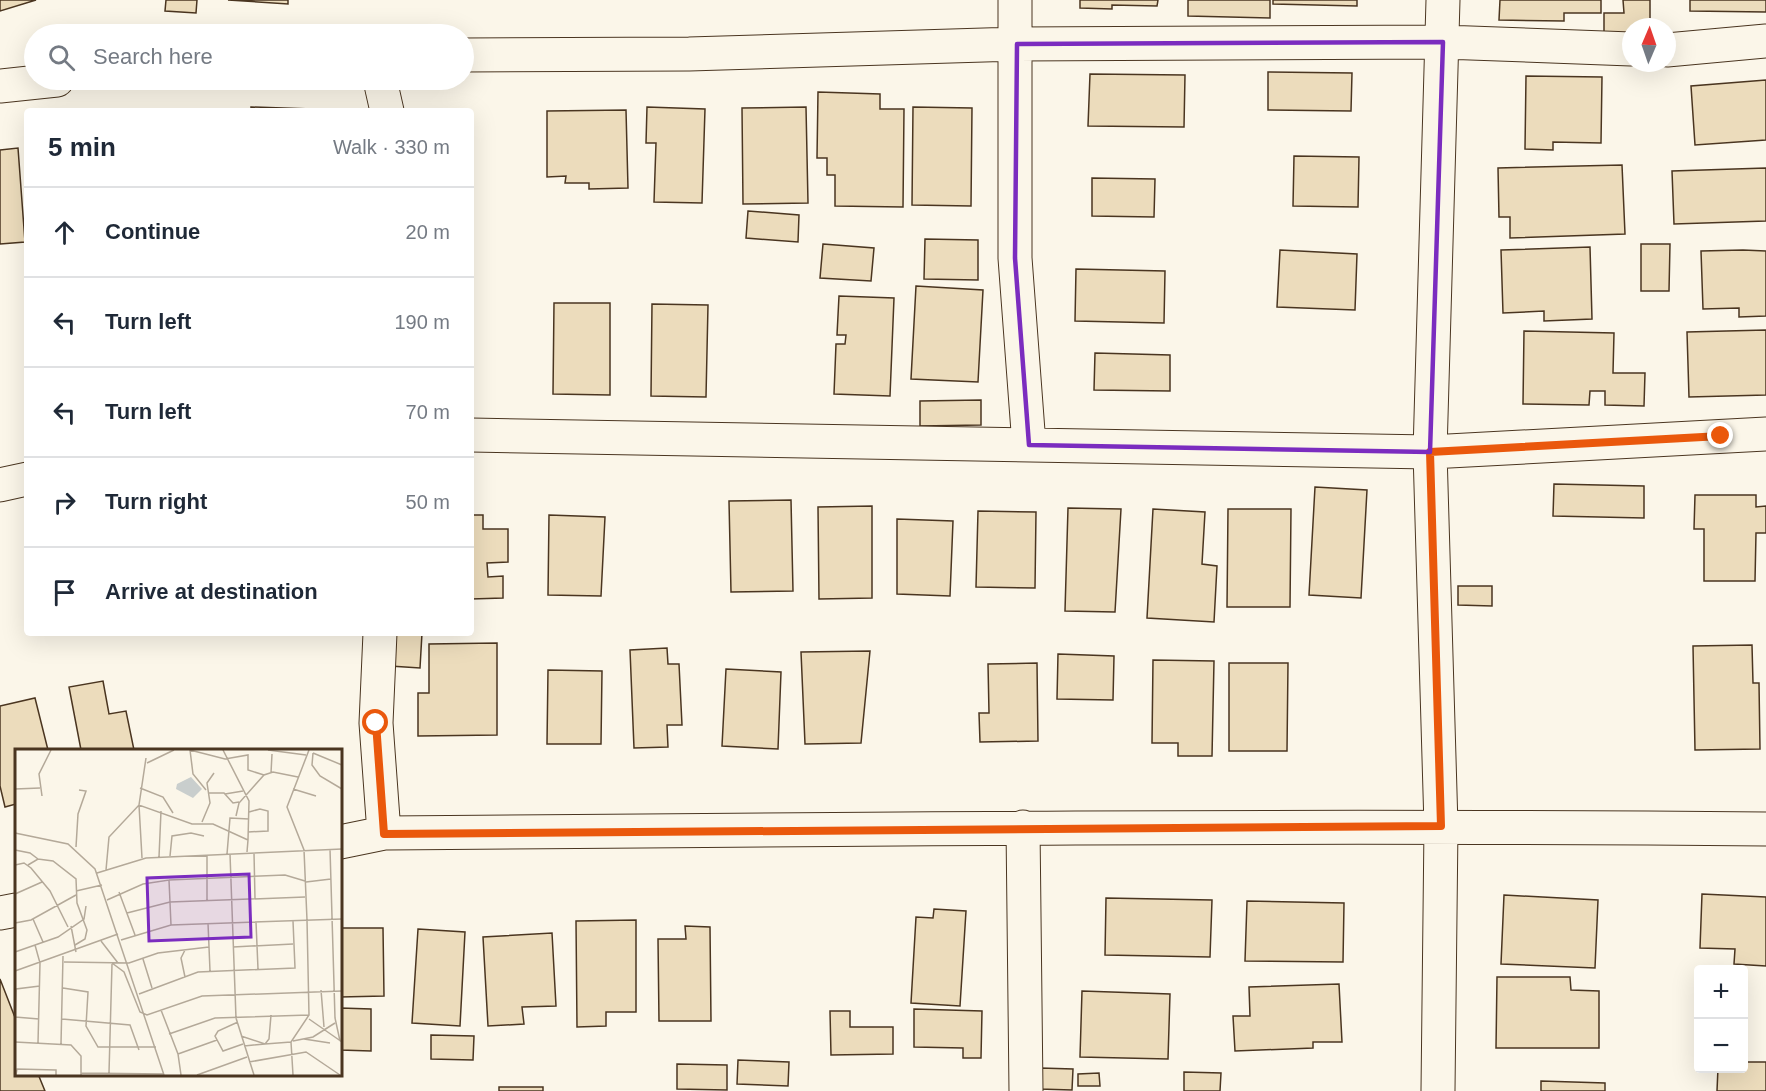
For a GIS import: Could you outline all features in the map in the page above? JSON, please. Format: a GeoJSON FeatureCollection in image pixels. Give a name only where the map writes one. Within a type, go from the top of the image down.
{"type":"FeatureCollection","features":[{"type":"Feature","properties":{"kind":"street"},"geometry":{"type":"LineString","coordinates":[[1015,0],[1017,44],[1015,258],[1029,445]]}},
{"type":"Feature","properties":{"kind":"street"},"geometry":{"type":"LineString","coordinates":[[1438,1091],[1441,826],[1430,452],[1443,0]]}},
{"type":"Feature","properties":{"kind":"street"},"geometry":{"type":"LineString","coordinates":[[1676,49],[1766,41]]}},
{"type":"Feature","properties":{"kind":"street"},"geometry":{"type":"LineString","coordinates":[[474,55],[689,54],[1017,44],[1443,42],[1622,49]]}},
{"type":"Feature","properties":{"kind":"street"},"geometry":{"type":"LineString","coordinates":[[0,86],[24,83]]}},
{"type":"Feature","properties":{"kind":"street"},"geometry":{"type":"LineString","coordinates":[[382,90],[386,108]]}},
{"type":"Feature","properties":{"kind":"street"},"geometry":{"type":"LineString","coordinates":[[474,435],[1430,452],[1766,434]]}},
{"type":"Feature","properties":{"kind":"street"},"geometry":{"type":"LineString","coordinates":[[0,485],[24,480]]}},
{"type":"Feature","properties":{"kind":"street"},"geometry":{"type":"LineString","coordinates":[[380,636],[376,723],[384,834]]}},
{"type":"Feature","properties":{"kind":"street"},"geometry":{"type":"LineString","coordinates":[[342,843],[384,834],[1023,827],[1441,826],[1766,829]]}},
{"type":"Feature","properties":{"kind":"street"},"geometry":{"type":"LineString","coordinates":[[1023,827],[1026,1091]]}},
{"type":"Feature","properties":{"kind":"street"},"geometry":{"type":"LineString","coordinates":[[0,914],[15,910]]}},
{"type":"Feature","properties":{"kind":"highlighted area"},"geometry":{"type":"Polygon","coordinates":[[[1443,42],[1430,452],[1029,445],[1015,258],[1017,44],[1443,42]]]}},
{"type":"Feature","properties":{"kind":"building"},"geometry":{"type":"Polygon","coordinates":[[[0,0],[36,0],[0,11],[0,0]]]}},
{"type":"Feature","properties":{"kind":"building"},"geometry":{"type":"Polygon","coordinates":[[[166,0],[197,0],[196,13],[165,11],[166,0]]]}},
{"type":"Feature","properties":{"kind":"building"},"geometry":{"type":"Polygon","coordinates":[[[228,0],[288,0],[288,4],[228,0]]]}},
{"type":"Feature","properties":{"kind":"building"},"geometry":{"type":"Polygon","coordinates":[[[1080,0],[1158,0],[1157,6],[1112,5],[1112,9],[1080,8],[1080,0]]]}},
{"type":"Feature","properties":{"kind":"building"},"geometry":{"type":"Polygon","coordinates":[[[1188,0],[1270,0],[1270,18],[1188,16],[1188,0]]]}},
{"type":"Feature","properties":{"kind":"building"},"geometry":{"type":"Polygon","coordinates":[[[1273,0],[1357,0],[1357,6],[1273,4],[1273,0]]]}},
{"type":"Feature","properties":{"kind":"building"},"geometry":{"type":"Polygon","coordinates":[[[1500,0],[1601,0],[1601,13],[1564,13],[1564,21],[1499,20],[1500,0]]]}},
{"type":"Feature","properties":{"kind":"building"},"geometry":{"type":"Polygon","coordinates":[[[1623,0],[1650,0],[1650,18],[1622,18],[1622,38],[1604,38],[1604,13],[1624,13],[1623,0]]]}},
{"type":"Feature","properties":{"kind":"building"},"geometry":{"type":"Polygon","coordinates":[[[1690,0],[1766,0],[1766,12],[1690,11],[1690,0]]]}},
{"type":"Feature","properties":{"kind":"building"},"geometry":{"type":"Polygon","coordinates":[[[1268,72],[1352,73],[1351,111],[1268,110],[1268,72]]]}},
{"type":"Feature","properties":{"kind":"building"},"geometry":{"type":"Polygon","coordinates":[[[1090,74],[1185,75],[1184,127],[1088,126],[1090,74]]]}},
{"type":"Feature","properties":{"kind":"building"},"geometry":{"type":"Polygon","coordinates":[[[1526,76],[1602,77],[1601,143],[1553,142],[1553,150],[1525,149],[1526,76]]]}},
{"type":"Feature","properties":{"kind":"building"},"geometry":{"type":"Polygon","coordinates":[[[1766,80],[1766,140],[1695,145],[1691,86],[1766,80]]]}},
{"type":"Feature","properties":{"kind":"building"},"geometry":{"type":"Polygon","coordinates":[[[818,92],[880,94],[880,109],[904,109],[903,207],[835,206],[835,175],[827,175],[827,158],[817,158],[818,92]]]}},
{"type":"Feature","properties":{"kind":"building"},"geometry":{"type":"Polygon","coordinates":[[[647,107],[705,109],[702,203],[654,202],[656,143],[646,143],[647,107]]]}},
{"type":"Feature","properties":{"kind":"building"},"geometry":{"type":"Polygon","coordinates":[[[806,107],[808,203],[743,204],[742,108],[806,107]]]}},
{"type":"Feature","properties":{"kind":"building"},"geometry":{"type":"Polygon","coordinates":[[[913,107],[972,108],[971,206],[912,205],[913,107]]]}},
{"type":"Feature","properties":{"kind":"building"},"geometry":{"type":"Polygon","coordinates":[[[626,110],[628,188],[589,189],[589,183],[565,183],[566,176],[547,177],[547,111],[626,110]]]}},
{"type":"Feature","properties":{"kind":"building"},"geometry":{"type":"Polygon","coordinates":[[[18,148],[24,242],[0,244],[0,150],[18,148]]]}},
{"type":"Feature","properties":{"kind":"building"},"geometry":{"type":"Polygon","coordinates":[[[1294,156],[1359,157],[1358,207],[1293,206],[1294,156]]]}},
{"type":"Feature","properties":{"kind":"building"},"geometry":{"type":"Polygon","coordinates":[[[1622,165],[1625,234],[1510,238],[1510,217],[1499,217],[1498,168],[1622,165]]]}},
{"type":"Feature","properties":{"kind":"building"},"geometry":{"type":"Polygon","coordinates":[[[1766,168],[1766,221],[1674,224],[1672,171],[1766,168]]]}},
{"type":"Feature","properties":{"kind":"building"},"geometry":{"type":"Polygon","coordinates":[[[1092,178],[1155,179],[1154,217],[1092,216],[1092,178]]]}},
{"type":"Feature","properties":{"kind":"building"},"geometry":{"type":"Polygon","coordinates":[[[748,211],[799,215],[798,242],[746,238],[748,211]]]}},
{"type":"Feature","properties":{"kind":"building"},"geometry":{"type":"Polygon","coordinates":[[[925,239],[978,240],[978,280],[924,279],[925,239]]]}},
{"type":"Feature","properties":{"kind":"building"},"geometry":{"type":"Polygon","coordinates":[[[823,244],[874,248],[871,281],[820,278],[823,244]]]}},
{"type":"Feature","properties":{"kind":"building"},"geometry":{"type":"Polygon","coordinates":[[[1641,244],[1670,244],[1669,291],[1641,291],[1641,244]]]}},
{"type":"Feature","properties":{"kind":"building"},"geometry":{"type":"Polygon","coordinates":[[[1590,247],[1592,319],[1544,321],[1544,311],[1503,313],[1501,250],[1590,247]]]}},
{"type":"Feature","properties":{"kind":"building"},"geometry":{"type":"Polygon","coordinates":[[[1280,250],[1357,254],[1355,310],[1277,307],[1280,250]]]}},
{"type":"Feature","properties":{"kind":"building"},"geometry":{"type":"Polygon","coordinates":[[[1701,251],[1766,251],[1766,316],[1739,317],[1739,308],[1703,309],[1701,251]]]}},
{"type":"Feature","properties":{"kind":"building"},"geometry":{"type":"Polygon","coordinates":[[[1076,269],[1165,271],[1164,323],[1075,321],[1076,269]]]}},
{"type":"Feature","properties":{"kind":"building"},"geometry":{"type":"Polygon","coordinates":[[[916,286],[983,290],[978,382],[911,379],[916,286]]]}},
{"type":"Feature","properties":{"kind":"building"},"geometry":{"type":"Polygon","coordinates":[[[839,296],[894,298],[890,396],[834,394],[836,344],[845,344],[846,335],[837,335],[839,296]]]}},
{"type":"Feature","properties":{"kind":"building"},"geometry":{"type":"Polygon","coordinates":[[[554,303],[610,303],[610,395],[553,394],[554,303]]]}},
{"type":"Feature","properties":{"kind":"building"},"geometry":{"type":"Polygon","coordinates":[[[652,304],[708,305],[706,397],[651,396],[652,304]]]}},
{"type":"Feature","properties":{"kind":"building"},"geometry":{"type":"Polygon","coordinates":[[[1766,330],[1766,395],[1689,397],[1687,332],[1766,330]]]}},
{"type":"Feature","properties":{"kind":"building"},"geometry":{"type":"Polygon","coordinates":[[[1524,331],[1614,333],[1613,373],[1645,373],[1644,406],[1605,405],[1605,391],[1590,391],[1589,405],[1523,404],[1524,331]]]}},
{"type":"Feature","properties":{"kind":"building"},"geometry":{"type":"Polygon","coordinates":[[[1095,353],[1170,355],[1170,391],[1094,390],[1095,353]]]}},
{"type":"Feature","properties":{"kind":"building"},"geometry":{"type":"Polygon","coordinates":[[[981,400],[981,425],[920,426],[920,401],[981,400]]]}},
{"type":"Feature","properties":{"kind":"building"},"geometry":{"type":"Polygon","coordinates":[[[1554,484],[1644,486],[1644,518],[1553,516],[1554,484]]]}},
{"type":"Feature","properties":{"kind":"building"},"geometry":{"type":"Polygon","coordinates":[[[1315,487],[1367,490],[1361,598],[1309,595],[1315,487]]]}},
{"type":"Feature","properties":{"kind":"building"},"geometry":{"type":"Polygon","coordinates":[[[1695,495],[1756,495],[1756,507],[1766,506],[1766,533],[1756,533],[1755,581],[1704,581],[1704,529],[1694,529],[1695,495]]]}},
{"type":"Feature","properties":{"kind":"building"},"geometry":{"type":"Polygon","coordinates":[[[791,500],[793,591],[731,592],[729,501],[791,500]]]}},
{"type":"Feature","properties":{"kind":"building"},"geometry":{"type":"Polygon","coordinates":[[[872,506],[872,598],[819,599],[818,507],[872,506]]]}},
{"type":"Feature","properties":{"kind":"building"},"geometry":{"type":"Polygon","coordinates":[[[1068,508],[1121,509],[1115,612],[1065,611],[1068,508]]]}},
{"type":"Feature","properties":{"kind":"building"},"geometry":{"type":"Polygon","coordinates":[[[1153,509],[1205,512],[1202,564],[1217,566],[1214,622],[1147,618],[1153,509]]]}},
{"type":"Feature","properties":{"kind":"building"},"geometry":{"type":"Polygon","coordinates":[[[1228,509],[1291,509],[1290,607],[1227,607],[1228,509]]]}},
{"type":"Feature","properties":{"kind":"building"},"geometry":{"type":"Polygon","coordinates":[[[978,511],[1036,512],[1035,588],[976,587],[978,511]]]}},
{"type":"Feature","properties":{"kind":"building"},"geometry":{"type":"Polygon","coordinates":[[[474,515],[483,515],[483,529],[508,529],[508,562],[487,563],[488,577],[503,576],[503,598],[474,599],[474,515]]]}},
{"type":"Feature","properties":{"kind":"building"},"geometry":{"type":"Polygon","coordinates":[[[549,515],[605,517],[601,596],[548,595],[549,515]]]}},
{"type":"Feature","properties":{"kind":"building"},"geometry":{"type":"Polygon","coordinates":[[[897,519],[953,521],[950,596],[897,594],[897,519]]]}},
{"type":"Feature","properties":{"kind":"building"},"geometry":{"type":"Polygon","coordinates":[[[1458,586],[1492,586],[1492,606],[1458,605],[1458,586]]]}},
{"type":"Feature","properties":{"kind":"building"},"geometry":{"type":"Polygon","coordinates":[[[391,636],[422,636],[420,668],[390,666],[391,636]]]}},
{"type":"Feature","properties":{"kind":"building"},"geometry":{"type":"Polygon","coordinates":[[[497,643],[497,735],[418,736],[418,693],[429,693],[429,644],[497,643]]]}},
{"type":"Feature","properties":{"kind":"building"},"geometry":{"type":"Polygon","coordinates":[[[1752,645],[1753,683],[1759,683],[1760,749],[1695,750],[1693,646],[1752,645]]]}},
{"type":"Feature","properties":{"kind":"building"},"geometry":{"type":"Polygon","coordinates":[[[667,648],[668,664],[679,664],[682,725],[667,725],[668,747],[634,748],[630,650],[667,648]]]}},
{"type":"Feature","properties":{"kind":"building"},"geometry":{"type":"Polygon","coordinates":[[[870,651],[861,743],[805,744],[801,652],[870,651]]]}},
{"type":"Feature","properties":{"kind":"building"},"geometry":{"type":"Polygon","coordinates":[[[1058,654],[1114,656],[1113,700],[1057,699],[1058,654]]]}},
{"type":"Feature","properties":{"kind":"building"},"geometry":{"type":"Polygon","coordinates":[[[1153,660],[1214,661],[1212,756],[1178,756],[1178,743],[1152,743],[1153,660]]]}},
{"type":"Feature","properties":{"kind":"building"},"geometry":{"type":"Polygon","coordinates":[[[1037,663],[1038,741],[980,742],[979,713],[989,713],[988,664],[1037,663]]]}},
{"type":"Feature","properties":{"kind":"building"},"geometry":{"type":"Polygon","coordinates":[[[1229,663],[1288,663],[1287,751],[1229,751],[1229,663]]]}},
{"type":"Feature","properties":{"kind":"building"},"geometry":{"type":"Polygon","coordinates":[[[726,669],[781,672],[778,749],[722,746],[726,669]]]}},
{"type":"Feature","properties":{"kind":"building"},"geometry":{"type":"Polygon","coordinates":[[[548,670],[602,671],[601,744],[547,744],[548,670]]]}},
{"type":"Feature","properties":{"kind":"building"},"geometry":{"type":"Polygon","coordinates":[[[103,681],[109,714],[126,711],[134,749],[81,749],[69,687],[103,681]]]}},
{"type":"Feature","properties":{"kind":"building"},"geometry":{"type":"Polygon","coordinates":[[[35,698],[48,749],[15,749],[15,804],[5,807],[0,786],[0,706],[35,698]]]}},
{"type":"Feature","properties":{"kind":"building"},"geometry":{"type":"Polygon","coordinates":[[[1702,894],[1766,897],[1766,966],[1734,964],[1735,949],[1700,948],[1702,894]]]}},
{"type":"Feature","properties":{"kind":"building"},"geometry":{"type":"Polygon","coordinates":[[[1504,895],[1598,900],[1595,968],[1501,964],[1504,895]]]}},
{"type":"Feature","properties":{"kind":"building"},"geometry":{"type":"Polygon","coordinates":[[[1106,898],[1212,900],[1210,957],[1105,955],[1106,898]]]}},
{"type":"Feature","properties":{"kind":"building"},"geometry":{"type":"Polygon","coordinates":[[[1247,901],[1344,903],[1343,962],[1245,961],[1247,901]]]}},
{"type":"Feature","properties":{"kind":"building"},"geometry":{"type":"Polygon","coordinates":[[[934,909],[966,911],[960,1006],[911,1003],[916,917],[933,918],[934,909]]]}},
{"type":"Feature","properties":{"kind":"building"},"geometry":{"type":"Polygon","coordinates":[[[636,920],[636,1012],[606,1012],[606,1026],[577,1027],[576,921],[636,920]]]}},
{"type":"Feature","properties":{"kind":"building"},"geometry":{"type":"Polygon","coordinates":[[[685,926],[710,927],[711,1021],[659,1021],[658,939],[686,939],[685,926]]]}},
{"type":"Feature","properties":{"kind":"building"},"geometry":{"type":"Polygon","coordinates":[[[342,928],[383,928],[384,996],[342,997],[342,928]]]}},
{"type":"Feature","properties":{"kind":"building"},"geometry":{"type":"Polygon","coordinates":[[[418,929],[465,932],[460,1026],[412,1023],[418,929]]]}},
{"type":"Feature","properties":{"kind":"building"},"geometry":{"type":"Polygon","coordinates":[[[552,933],[556,1006],[522,1007],[524,1024],[488,1026],[483,937],[552,933]]]}},
{"type":"Feature","properties":{"kind":"building"},"geometry":{"type":"Polygon","coordinates":[[[1497,977],[1570,977],[1571,990],[1599,991],[1599,1048],[1496,1048],[1497,977]]]}},
{"type":"Feature","properties":{"kind":"building"},"geometry":{"type":"Polygon","coordinates":[[[0,979],[15,1017],[15,1076],[39,1076],[45,1091],[0,1091],[0,979]]]}},
{"type":"Feature","properties":{"kind":"building"},"geometry":{"type":"Polygon","coordinates":[[[1339,984],[1342,1042],[1313,1042],[1313,1048],[1235,1051],[1233,1016],[1250,1016],[1249,987],[1339,984]]]}},
{"type":"Feature","properties":{"kind":"building"},"geometry":{"type":"Polygon","coordinates":[[[1082,991],[1170,994],[1168,1059],[1080,1057],[1082,991]]]}},
{"type":"Feature","properties":{"kind":"building"},"geometry":{"type":"Polygon","coordinates":[[[342,1008],[371,1009],[371,1051],[342,1050],[342,1008]]]}},
{"type":"Feature","properties":{"kind":"building"},"geometry":{"type":"Polygon","coordinates":[[[914,1009],[982,1011],[981,1058],[963,1058],[963,1048],[914,1047],[914,1009]]]}},
{"type":"Feature","properties":{"kind":"building"},"geometry":{"type":"Polygon","coordinates":[[[830,1011],[850,1011],[850,1027],[893,1027],[893,1054],[831,1055],[830,1011]]]}},
{"type":"Feature","properties":{"kind":"building"},"geometry":{"type":"Polygon","coordinates":[[[431,1035],[474,1036],[473,1060],[431,1059],[431,1035]]]}},
{"type":"Feature","properties":{"kind":"building"},"geometry":{"type":"Polygon","coordinates":[[[738,1060],[789,1062],[788,1086],[737,1084],[738,1060]]]}},
{"type":"Feature","properties":{"kind":"building"},"geometry":{"type":"Polygon","coordinates":[[[1748,1062],[1766,1062],[1766,1091],[1717,1091],[1718,1073],[1748,1073],[1748,1062]]]}},
{"type":"Feature","properties":{"kind":"building"},"geometry":{"type":"Polygon","coordinates":[[[677,1064],[727,1065],[727,1090],[677,1089],[677,1064]]]}},
{"type":"Feature","properties":{"kind":"building"},"geometry":{"type":"Polygon","coordinates":[[[1040,1068],[1073,1069],[1072,1090],[1039,1089],[1040,1068]]]}},
{"type":"Feature","properties":{"kind":"building"},"geometry":{"type":"Polygon","coordinates":[[[1184,1072],[1221,1073],[1220,1091],[1184,1091],[1184,1072]]]}},
{"type":"Feature","properties":{"kind":"building"},"geometry":{"type":"Polygon","coordinates":[[[1099,1073],[1100,1086],[1078,1086],[1078,1074],[1099,1073]]]}},
{"type":"Feature","properties":{"kind":"building"},"geometry":{"type":"Polygon","coordinates":[[[1541,1081],[1605,1083],[1605,1091],[1541,1091],[1541,1081]]]}},
{"type":"Feature","properties":{"kind":"building"},"geometry":{"type":"Polygon","coordinates":[[[499,1087],[543,1087],[543,1091],[499,1091],[499,1087]]]}},
{"type":"Feature","properties":{"kind":"route"},"geometry":{"type":"LineString","coordinates":[[376,723],[384,834],[1023,827],[1441,826],[1430,452],[1721,436]]}}]}
